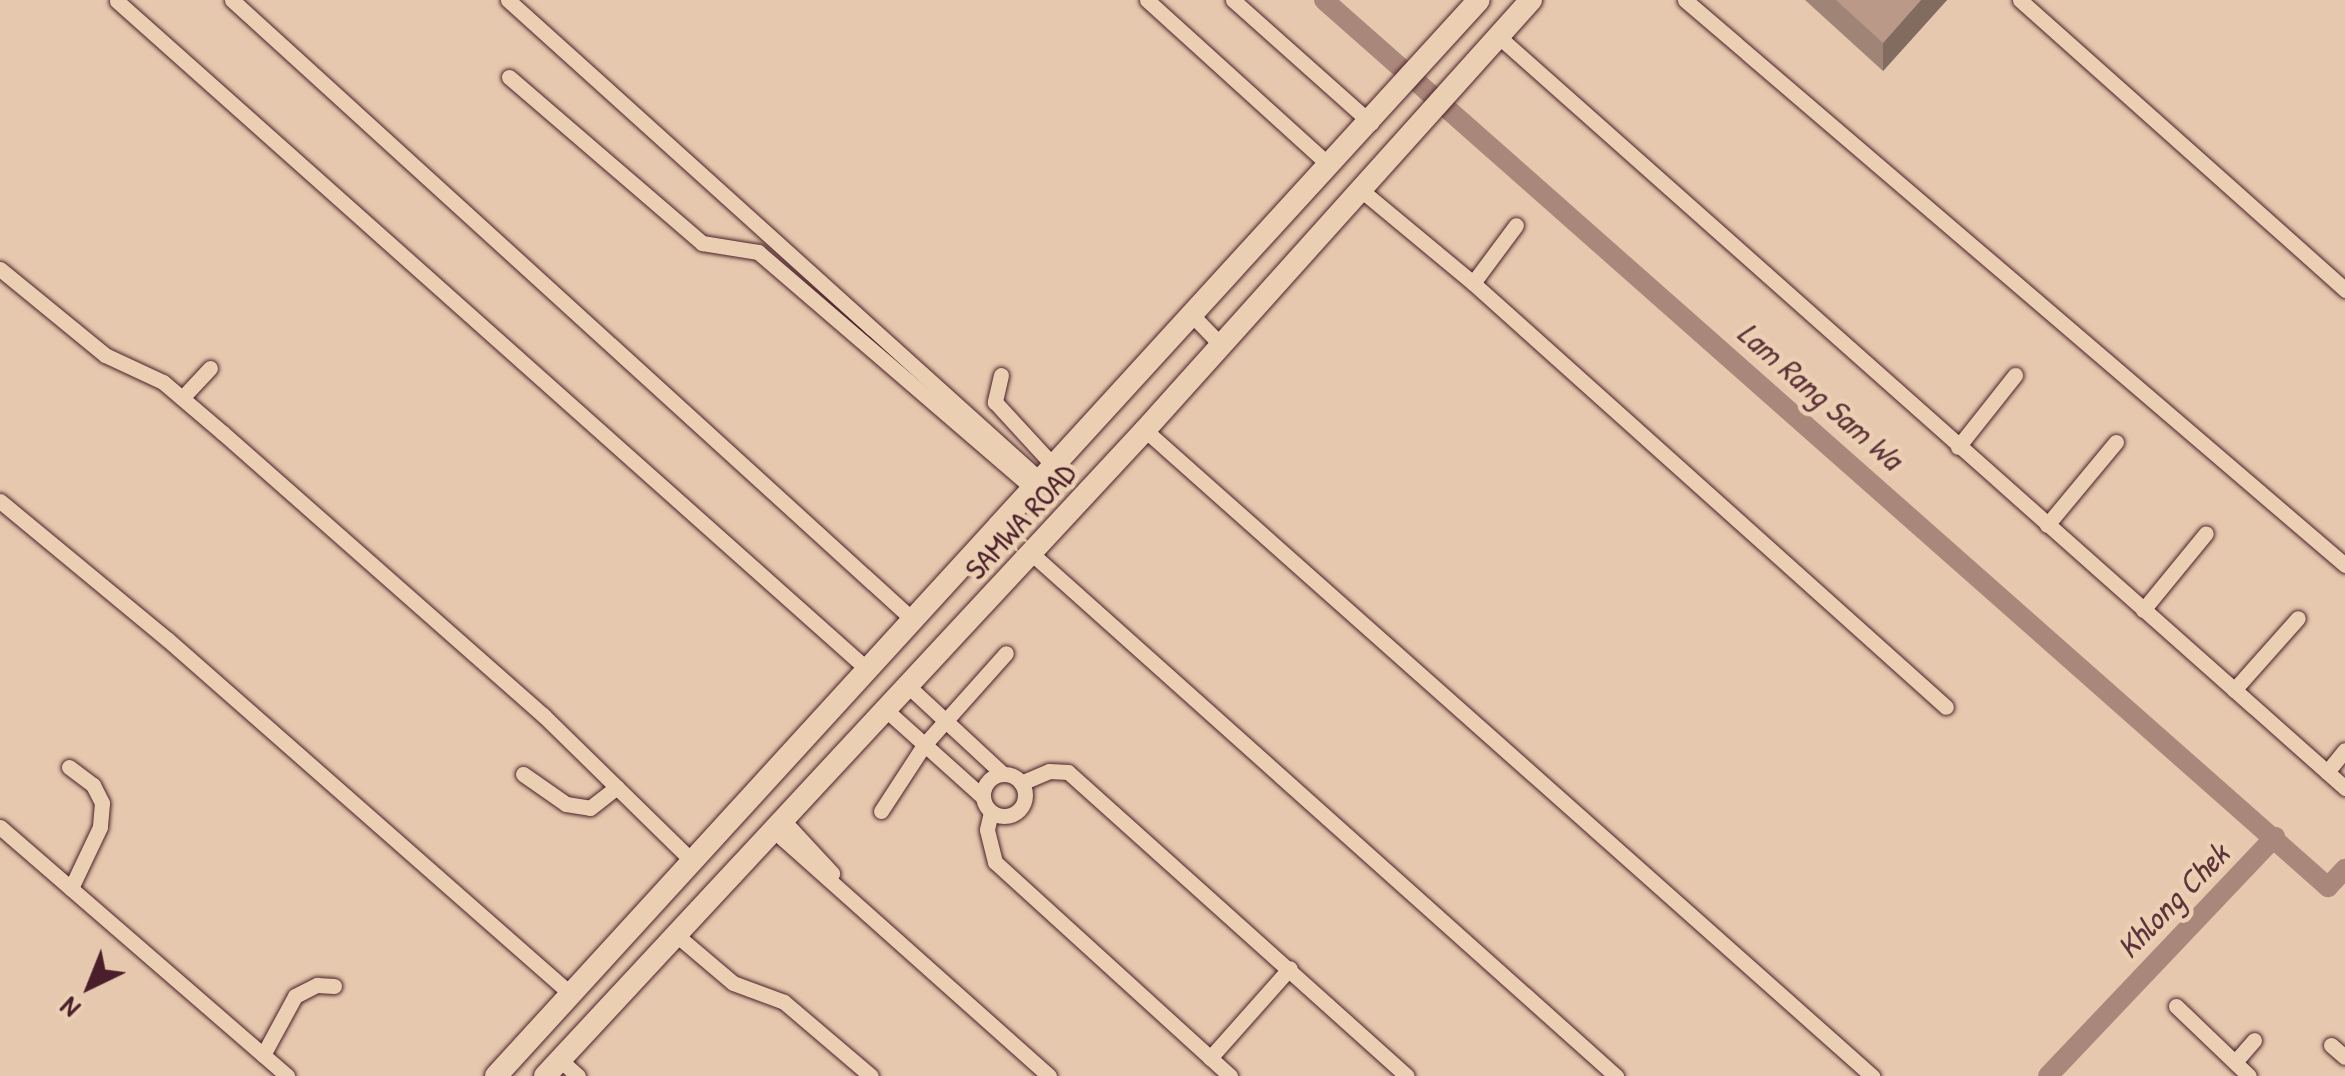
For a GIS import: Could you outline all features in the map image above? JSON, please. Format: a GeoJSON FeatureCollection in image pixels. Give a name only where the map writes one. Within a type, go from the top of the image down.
{"type":"FeatureCollection","features":[{"type":"Feature","properties":{"kind":"street"},"geometry":{"type":"LineString","coordinates":[[232,0],[912,618]]}},
{"type":"Feature","properties":{"kind":"street"},"geometry":{"type":"LineString","coordinates":[[508,0],[1041,478]]}},
{"type":"Feature","properties":{"kind":"street"},"geometry":{"type":"LineString","coordinates":[[1147,0],[1330,166]]}},
{"type":"Feature","properties":{"kind":"street"},"geometry":{"type":"LineString","coordinates":[[1234,0],[1371,123]]}},
{"type":"Feature","properties":{"kind":"street","name":"SAMWA ROAD"},"geometry":{"type":"LineString","coordinates":[[496,1076],[690,859],[1397,96],[1479,0]]}},
{"type":"Feature","properties":{"kind":"street","name":"SAMWA ROAD"},"geometry":{"type":"LineString","coordinates":[[551,1067],[1032,554],[1531,0]]}},
{"type":"Feature","properties":{"kind":"street"},"geometry":{"type":"LineString","coordinates":[[1685,0],[2345,565]]}},
{"type":"Feature","properties":{"kind":"street"},"geometry":{"type":"LineString","coordinates":[[2020,0],[2345,290]]}},
{"type":"Feature","properties":{"kind":"street"},"geometry":{"type":"LineString","coordinates":[[117,1],[866,668]]}},
{"type":"Feature","properties":{"kind":"street"},"geometry":{"type":"LineString","coordinates":[[1498,36],[2345,788]]}},
{"type":"Feature","properties":{"kind":"street"},"geometry":{"type":"LineString","coordinates":[[509,77],[702,243],[758,252],[1041,478]]}},
{"type":"Feature","properties":{"kind":"street"},"geometry":{"type":"LineString","coordinates":[[1360,190],[1473,283],[1946,706]]}},
{"type":"Feature","properties":{"kind":"street"},"geometry":{"type":"LineString","coordinates":[[1473,283],[1516,225]]}},
{"type":"Feature","properties":{"kind":"street"},"geometry":{"type":"LineString","coordinates":[[0,270],[105,354],[182,398],[423,606],[690,859]]}},
{"type":"Feature","properties":{"kind":"street"},"geometry":{"type":"LineString","coordinates":[[1193,316],[1219,343]]}},
{"type":"Feature","properties":{"kind":"street"},"geometry":{"type":"LineString","coordinates":[[182,398],[210,368]]}},
{"type":"Feature","properties":{"kind":"street"},"geometry":{"type":"LineString","coordinates":[[1001,375],[996,402],[1041,478]]}},
{"type":"Feature","properties":{"kind":"street"},"geometry":{"type":"LineString","coordinates":[[1958,447],[2015,375]]}},
{"type":"Feature","properties":{"kind":"street"},"geometry":{"type":"LineString","coordinates":[[1145,430],[1872,1076]]}},
{"type":"Feature","properties":{"kind":"street"},"geometry":{"type":"LineString","coordinates":[[2047,525],[2116,442]]}},
{"type":"Feature","properties":{"kind":"street"},"geometry":{"type":"LineString","coordinates":[[0,501],[168,639],[572,995]]}},
{"type":"Feature","properties":{"kind":"street"},"geometry":{"type":"LineString","coordinates":[[2143,610],[2206,533]]}},
{"type":"Feature","properties":{"kind":"street"},"geometry":{"type":"LineString","coordinates":[[1032,554],[1616,1076]]}},
{"type":"Feature","properties":{"kind":"street"},"geometry":{"type":"LineString","coordinates":[[2234,690],[2298,618]]}},
{"type":"Feature","properties":{"kind":"street"},"geometry":{"type":"LineString","coordinates":[[881,811],[924,745],[1006,653]]}},
{"type":"Feature","properties":{"kind":"street"},"geometry":{"type":"LineString","coordinates":[[908,686],[1002,774],[1021,783],[1050,771],[1068,772],[1407,1076]]}},
{"type":"Feature","properties":{"kind":"street"},"geometry":{"type":"LineString","coordinates":[[886,710],[987,804],[1018,810],[1021,783]]}},
{"type":"Feature","properties":{"kind":"street"},"geometry":{"type":"LineString","coordinates":[[2327,772],[2345,750]]}},
{"type":"Feature","properties":{"kind":"street"},"geometry":{"type":"LineString","coordinates":[[69,767],[93,785],[102,803],[100,827],[71,888]]}},
{"type":"Feature","properties":{"kind":"street"},"geometry":{"type":"LineString","coordinates":[[524,774],[566,804],[590,808],[617,787]]}},
{"type":"Feature","properties":{"kind":"street"},"geometry":{"type":"LineString","coordinates":[[1002,774],[992,778],[987,804],[987,830],[996,862],[1230,1076]]}},
{"type":"Feature","properties":{"kind":"street"},"geometry":{"type":"LineString","coordinates":[[777,824],[850,896],[1049,1076]]}},
{"type":"Feature","properties":{"kind":"street"},"geometry":{"type":"LineString","coordinates":[[0,827],[286,1076]]}},
{"type":"Feature","properties":{"kind":"street"},"geometry":{"type":"LineString","coordinates":[[674,933],[734,982],[784,1002],[871,1076]]}},
{"type":"Feature","properties":{"kind":"street"},"geometry":{"type":"LineString","coordinates":[[1210,1058],[1290,968]]}},
{"type":"Feature","properties":{"kind":"street"},"geometry":{"type":"LineString","coordinates":[[262,1055],[295,996],[317,985],[334,986]]}},
{"type":"Feature","properties":{"kind":"street"},"geometry":{"type":"LineString","coordinates":[[2176,1006],[2249,1076]]}},
{"type":"Feature","properties":{"kind":"street"},"geometry":{"type":"LineString","coordinates":[[2234,1062],[2254,1040]]}},
{"type":"Feature","properties":{"kind":"street"},"geometry":{"type":"LineString","coordinates":[[2331,1045],[2345,1057]]}},
{"type":"Feature","properties":{"kind":"street"},"geometry":{"type":"LineString","coordinates":[[551,1067],[578,1076]]}},
{"type":"Feature","properties":{"kind":"building"},"geometry":{"type":"Polygon","coordinates":[[[1836,0],[1921,0],[1883,43],[1836,0]]]}},
{"type":"Feature","properties":{"kind":"waterway","name":"Lam Rang Sam Wa"},"geometry":{"type":"LineString","coordinates":[[1324,0],[2328,887],[2345,869]]}},
{"type":"Feature","properties":{"kind":"waterway","name":"Khlong Chek"},"geometry":{"type":"LineString","coordinates":[[2048,1076],[2275,837]]}}]}
